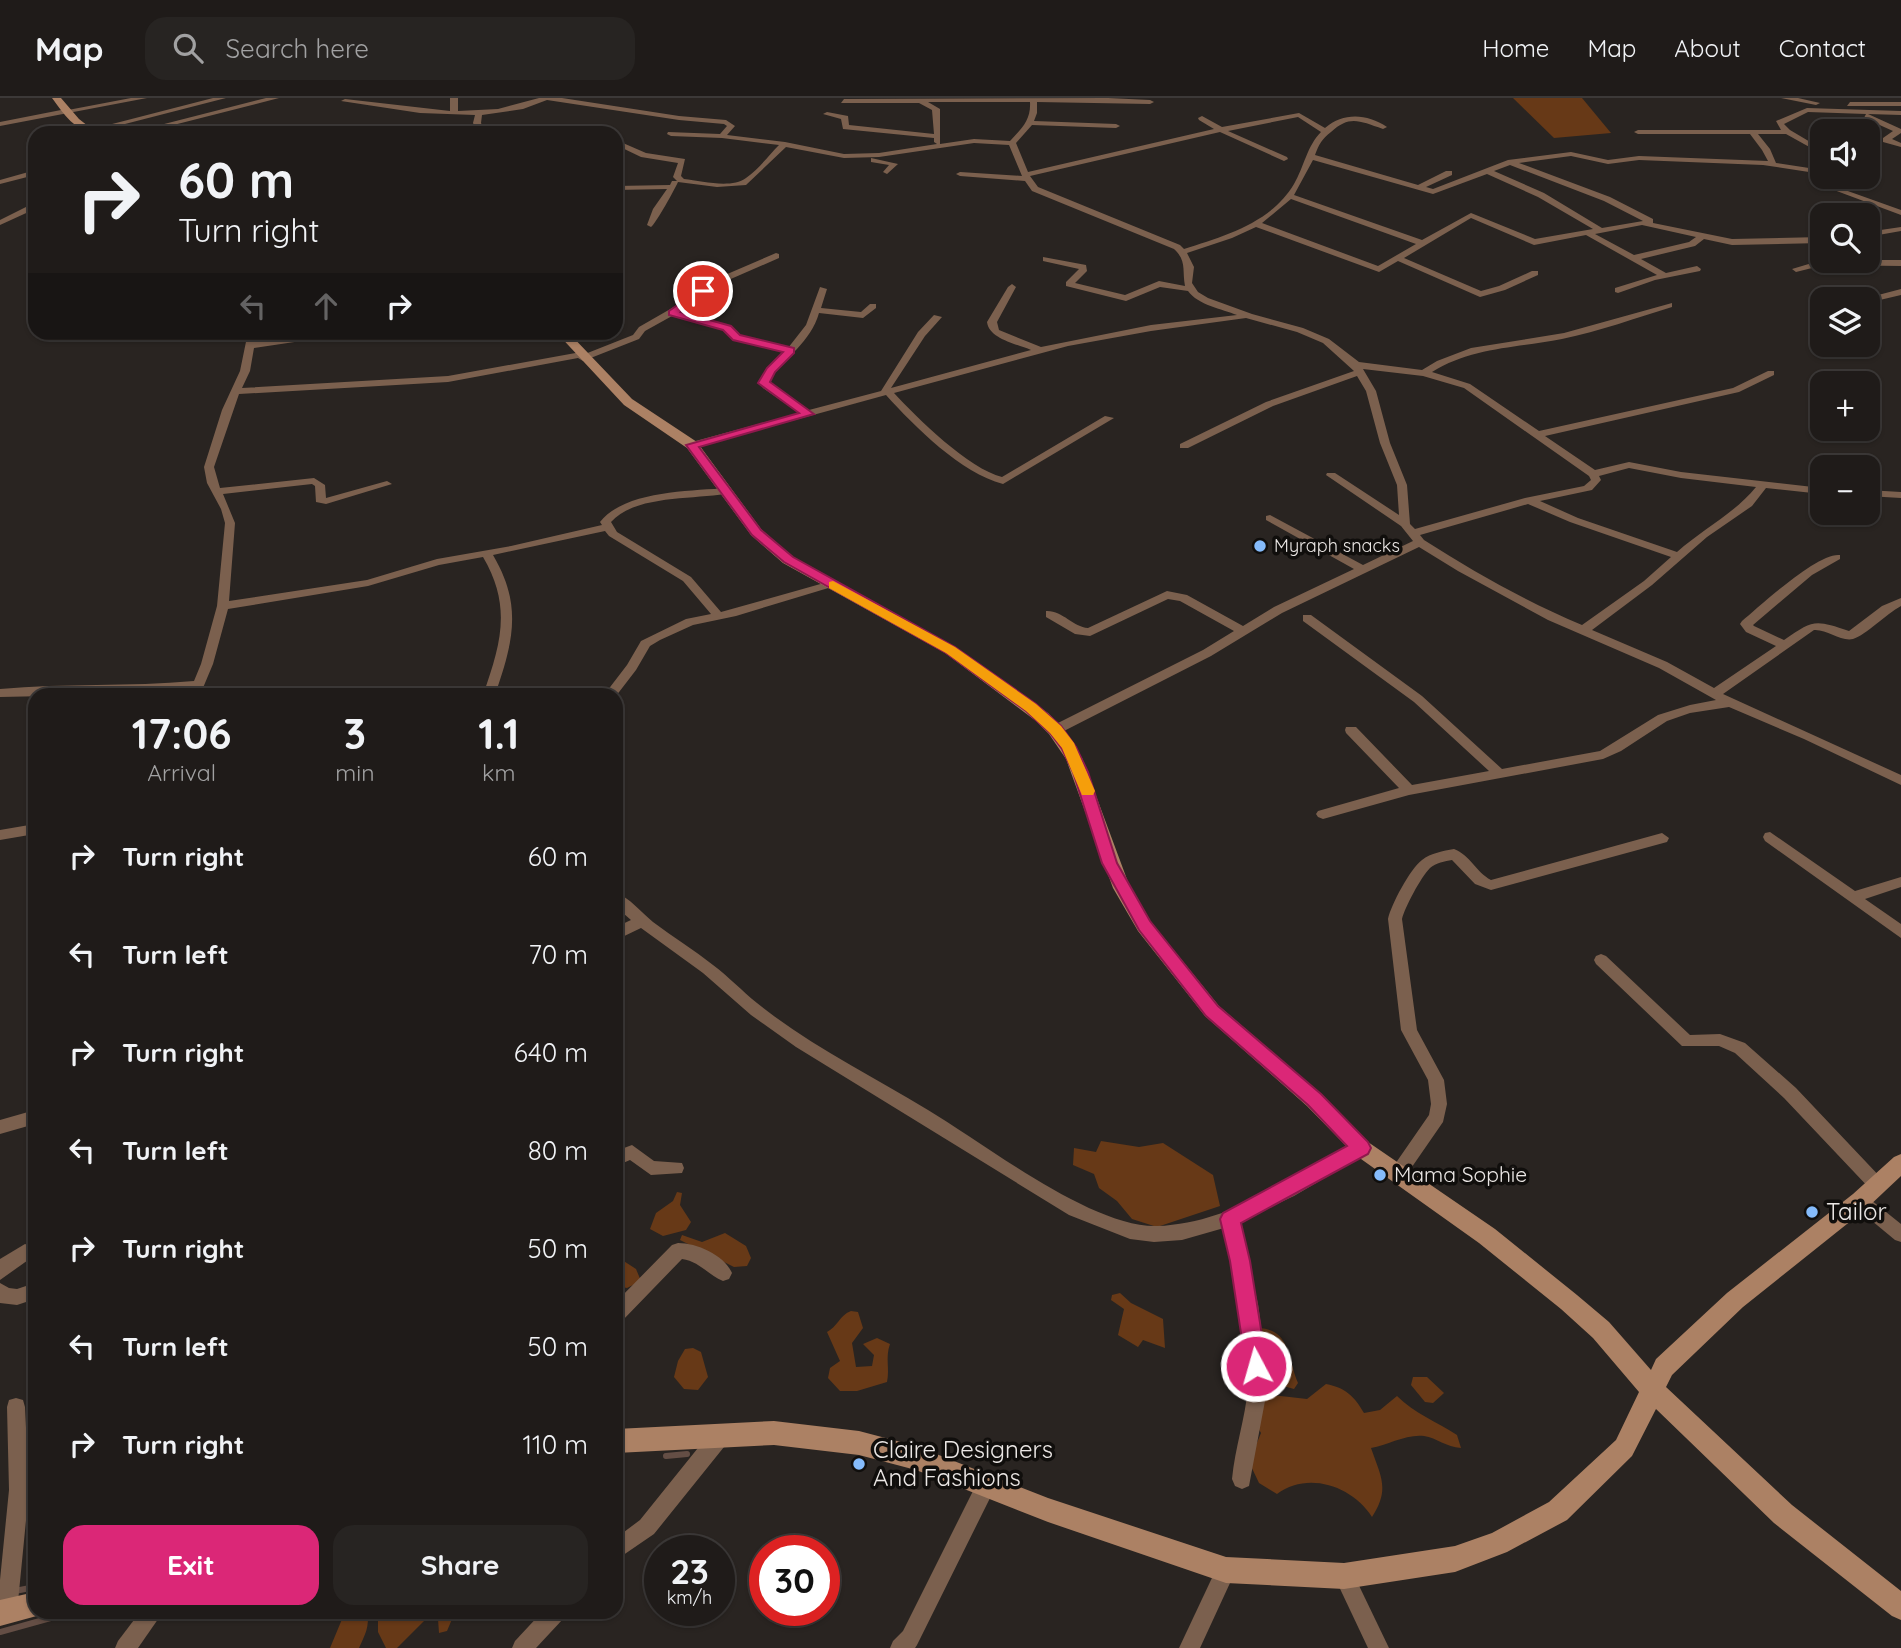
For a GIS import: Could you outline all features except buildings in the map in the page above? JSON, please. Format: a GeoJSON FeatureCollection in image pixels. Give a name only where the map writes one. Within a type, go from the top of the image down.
{"type":"FeatureCollection","features":[{"type":"Feature","properties":{"kind":"street"},"geometry":{"type":"LineString","coordinates":[[63,106],[95,98]]}},
{"type":"Feature","properties":{"kind":"street"},"geometry":{"type":"LineString","coordinates":[[63,106],[143,98]]}},
{"type":"Feature","properties":{"kind":"street"},"geometry":{"type":"LineString","coordinates":[[113,126],[222,98]]}},
{"type":"Feature","properties":{"kind":"street"},"geometry":{"type":"LineString","coordinates":[[161,126],[275,98]]}},
{"type":"Feature","properties":{"kind":"street"},"geometry":{"type":"LineString","coordinates":[[454,98],[454,114]]}},
{"type":"Feature","properties":{"kind":"street"},"geometry":{"type":"LineString","coordinates":[[345,101],[454,114],[516,108],[547,98],[679,118],[726,122],[731,126],[723,136]]}},
{"type":"Feature","properties":{"kind":"street"},"geometry":{"type":"LineString","coordinates":[[844,101],[1082,98],[1150,102]]}},
{"type":"Feature","properties":{"kind":"street"},"geometry":{"type":"LineString","coordinates":[[1785,98],[1823,104],[1901,104]]}},
{"type":"Feature","properties":{"kind":"street"},"geometry":{"type":"LineString","coordinates":[[671,134],[723,136],[785,144],[832,155],[868,156],[974,141],[1012,143],[1031,123],[1033,99]]}},
{"type":"Feature","properties":{"kind":"street"},"geometry":{"type":"LineString","coordinates":[[922,102],[936,109],[938,147]]}},
{"type":"Feature","properties":{"kind":"street"},"geometry":{"type":"LineString","coordinates":[[0,124],[64,112],[63,106]]}},
{"type":"Feature","properties":{"kind":"street"},"geometry":{"type":"LineString","coordinates":[[63,106],[84,126]]}},
{"type":"Feature","properties":{"kind":"street"},"geometry":{"type":"LineString","coordinates":[[1810,145],[1787,132],[1779,123],[1804,111],[1901,113]]}},
{"type":"Feature","properties":{"kind":"street"},"geometry":{"type":"LineString","coordinates":[[478,126],[479,113]]}},
{"type":"Feature","properties":{"kind":"street"},"geometry":{"type":"LineString","coordinates":[[827,114],[845,118],[846,127],[901,134],[938,135]]}},
{"type":"Feature","properties":{"kind":"street"},"geometry":{"type":"LineString","coordinates":[[1863,114],[1898,131],[1886,140],[1901,145]]}},
{"type":"Feature","properties":{"kind":"street"},"geometry":{"type":"LineString","coordinates":[[960,174],[1026,177],[1221,130],[1301,115],[1327,132]]}},
{"type":"Feature","properties":{"kind":"street"},"geometry":{"type":"LineString","coordinates":[[1182,252],[1259,225],[1289,197],[1304,177],[1316,142],[1342,120],[1357,117],[1383,127]]}},
{"type":"Feature","properties":{"kind":"street"},"geometry":{"type":"LineString","coordinates":[[1202,118],[1221,130],[1284,159]]}},
{"type":"Feature","properties":{"kind":"street"},"geometry":{"type":"LineString","coordinates":[[1031,123],[1116,127]]}},
{"type":"Feature","properties":{"kind":"street"},"geometry":{"type":"LineString","coordinates":[[1638,132],[1787,132]]}},
{"type":"Feature","properties":{"kind":"street"},"geometry":{"type":"LineString","coordinates":[[1754,134],[1765,146],[1773,164]]}},
{"type":"Feature","properties":{"kind":"street"},"geometry":{"type":"LineString","coordinates":[[1012,143],[1026,177],[1041,192],[1182,252],[1190,264],[1190,289]]}},
{"type":"Feature","properties":{"kind":"street"},"geometry":{"type":"LineString","coordinates":[[651,225],[657,209],[671,187],[679,180],[734,185],[746,183],[769,157],[785,144]]}},
{"type":"Feature","properties":{"kind":"street"},"geometry":{"type":"LineString","coordinates":[[623,145],[644,155],[682,161],[677,177],[679,180]]}},
{"type":"Feature","properties":{"kind":"street"},"geometry":{"type":"LineString","coordinates":[[1313,157],[1418,188],[1439,191],[1511,162],[1571,154],[1608,162],[1639,158],[1773,164],[1810,170]]}},
{"type":"Feature","properties":{"kind":"street"},"geometry":{"type":"LineString","coordinates":[[868,156],[870,159],[894,164],[887,172]]}},
{"type":"Feature","properties":{"kind":"street"},"geometry":{"type":"LineString","coordinates":[[1511,162],[1606,199],[1654,224],[1701,237],[1732,242],[1810,240]]}},
{"type":"Feature","properties":{"kind":"street"},"geometry":{"type":"LineString","coordinates":[[1490,172],[1541,195],[1600,229]]}},
{"type":"Feature","properties":{"kind":"street"},"geometry":{"type":"LineString","coordinates":[[1418,188],[1449,173]]}},
{"type":"Feature","properties":{"kind":"street"},"geometry":{"type":"LineString","coordinates":[[0,182],[28,175]]}},
{"type":"Feature","properties":{"kind":"street"},"geometry":{"type":"LineString","coordinates":[[623,188],[671,187]]}},
{"type":"Feature","properties":{"kind":"street"},"geometry":{"type":"LineString","coordinates":[[1839,189],[1901,213]]}},
{"type":"Feature","properties":{"kind":"street"},"geometry":{"type":"LineString","coordinates":[[1289,197],[1423,243]]}},
{"type":"Feature","properties":{"kind":"street"},"geometry":{"type":"LineString","coordinates":[[0,223],[28,209]]}},
{"type":"Feature","properties":{"kind":"street"},"geometry":{"type":"LineString","coordinates":[[1259,225],[1375,268],[1384,268],[1471,215],[1531,242],[1630,223],[1654,224]]}},
{"type":"Feature","properties":{"kind":"street"},"geometry":{"type":"LineString","coordinates":[[1880,233],[1901,229]]}},
{"type":"Feature","properties":{"kind":"street"},"geometry":{"type":"LineString","coordinates":[[1586,233],[1666,275]]}},
{"type":"Feature","properties":{"kind":"street"},"geometry":{"type":"LineString","coordinates":[[1632,258],[1692,244],[1701,237]]}},
{"type":"Feature","properties":{"kind":"street"},"geometry":{"type":"LineString","coordinates":[[235,391],[309,384],[448,379],[582,357],[636,337],[642,329],[673,313],[714,283],[776,256]]}},
{"type":"Feature","properties":{"kind":"street"},"geometry":{"type":"LineString","coordinates":[[1046,259],[1083,267],[1083,271],[1070,285],[1129,298],[1159,284],[1190,289],[1205,300],[1317,336],[1358,369],[1371,391],[1385,443],[1402,485],[1413,533]]}},
{"type":"Feature","properties":{"kind":"street"},"geometry":{"type":"LineString","coordinates":[[1400,259],[1480,294],[1502,288],[1535,273]]}},
{"type":"Feature","properties":{"kind":"street"},"geometry":{"type":"LineString","coordinates":[[1796,269],[1824,262],[1901,263]]}},
{"type":"Feature","properties":{"kind":"street"},"geometry":{"type":"LineString","coordinates":[[1618,290],[1666,275],[1697,269]]}},
{"type":"Feature","properties":{"kind":"street"},"geometry":{"type":"LineString","coordinates":[[1012,287],[992,322],[992,327],[996,332],[1040,350]]}},
{"type":"Feature","properties":{"kind":"street"},"geometry":{"type":"LineString","coordinates":[[808,414],[764,383],[771,370],[807,332],[823,289]]}},
{"type":"Feature","properties":{"kind":"street"},"geometry":{"type":"LineString","coordinates":[[1880,297],[1901,292]]}},
{"type":"Feature","properties":{"kind":"street"},"geometry":{"type":"LineString","coordinates":[[1424,373],[1439,362],[1485,346],[1566,336],[1669,305]]}},
{"type":"Feature","properties":{"kind":"street"},"geometry":{"type":"LineString","coordinates":[[816,310],[863,315],[873,306]]}},
{"type":"Feature","properties":{"kind":"street"},"geometry":{"type":"LineString","coordinates":[[673,313],[727,328],[736,338],[790,351]]}},
{"type":"Feature","properties":{"kind":"street"},"geometry":{"type":"LineString","coordinates":[[692,445],[1040,350],[1151,328],[1249,316]]}},
{"type":"Feature","properties":{"kind":"street"},"geometry":{"type":"LineString","coordinates":[[937,317],[921,334],[906,360],[885,387],[952,452],[996,481],[1003,481],[1109,418]]}},
{"type":"Feature","properties":{"kind":"street"},"geometry":{"type":"LineString","coordinates":[[197,688],[223,606],[230,523],[216,492],[209,467],[235,391],[245,371],[251,340]]}},
{"type":"Feature","properties":{"kind":"street"},"geometry":{"type":"LineString","coordinates":[[250,346],[296,340]]}},
{"type":"Feature","properties":{"kind":"street"},"geometry":{"type":"LineString","coordinates":[[568,340],[628,402],[692,445],[756,533],[788,560],[950,650],[1031,707],[1069,747],[1081,772],[1110,863],[1144,926],[1212,1011],[1314,1100],[1361,1148],[1487,1236],[1569,1302],[1601,1330],[1654,1391],[1783,1514],[1901,1607]]}},
{"type":"Feature","properties":{"kind":"street"},"geometry":{"type":"LineString","coordinates":[[1184,446],[1264,406],[1358,369],[1424,373],[1467,386],[1594,474],[1629,465],[1681,475],[1810,490]]}},
{"type":"Feature","properties":{"kind":"street"},"geometry":{"type":"LineString","coordinates":[[1536,435],[1736,390],[1771,373]]}},
{"type":"Feature","properties":{"kind":"street"},"geometry":{"type":"LineString","coordinates":[[1055,730],[1207,653],[1278,610],[1364,570],[1413,533],[1529,500],[1588,488],[1594,484],[1594,474]]}},
{"type":"Feature","properties":{"kind":"street"},"geometry":{"type":"LineString","coordinates":[[1331,475],[1462,569],[1582,631],[1663,665],[1713,695],[1897,774]]}},
{"type":"Feature","properties":{"kind":"street"},"geometry":{"type":"LineString","coordinates":[[216,492],[314,481],[320,485],[320,500],[326,501],[387,484]]}},
{"type":"Feature","properties":{"kind":"street"},"geometry":{"type":"LineString","coordinates":[[1582,631],[1648,583],[1703,535],[1748,504],[1764,484]]}},
{"type":"Feature","properties":{"kind":"street"},"geometry":{"type":"LineString","coordinates":[[718,615],[687,579],[629,545],[607,527],[605,522],[609,515],[632,504],[727,491]]}},
{"type":"Feature","properties":{"kind":"street"},"geometry":{"type":"LineString","coordinates":[[1880,494],[1901,495]]}},
{"type":"Feature","properties":{"kind":"street"},"geometry":{"type":"LineString","coordinates":[[1529,500],[1574,520],[1679,555]]}},
{"type":"Feature","properties":{"kind":"street"},"geometry":{"type":"LineString","coordinates":[[1269,518],[1364,570]]}},
{"type":"Feature","properties":{"kind":"street"},"geometry":{"type":"LineString","coordinates":[[223,606],[368,583],[438,562],[607,527]]}},
{"type":"Feature","properties":{"kind":"street"},"geometry":{"type":"LineString","coordinates":[[486,553],[499,572],[508,601],[509,629],[491,688]]}},
{"type":"Feature","properties":{"kind":"street"},"geometry":{"type":"LineString","coordinates":[[1784,645],[1750,629],[1746,624],[1808,573],[1836,557]]}},
{"type":"Feature","properties":{"kind":"street"},"geometry":{"type":"LineString","coordinates":[[616,688],[645,644],[672,629],[831,584]]}},
{"type":"Feature","properties":{"kind":"street"},"geometry":{"type":"LineString","coordinates":[[1051,614],[1079,631],[1090,632],[1167,595],[1183,598],[1242,631]]}},
{"type":"Feature","properties":{"kind":"street"},"geometry":{"type":"LineString","coordinates":[[1713,695],[1816,625],[1850,636],[1886,609],[1901,602]]}},
{"type":"Feature","properties":{"kind":"street"},"geometry":{"type":"LineString","coordinates":[[1307,618],[1418,699],[1499,772]]}},
{"type":"Feature","properties":{"kind":"street"},"geometry":{"type":"LineString","coordinates":[[0,694],[28,691]]}},
{"type":"Feature","properties":{"kind":"street"},"geometry":{"type":"LineString","coordinates":[[1323,814],[1409,790],[1499,772],[1578,762],[1619,748],[1652,723],[1671,714],[1697,706],[1730,703]]}},
{"type":"Feature","properties":{"kind":"street"},"geometry":{"type":"LineString","coordinates":[[1351,730],[1409,790]]}},
{"type":"Feature","properties":{"kind":"street"},"geometry":{"type":"LineString","coordinates":[[0,835],[28,830]]}},
{"type":"Feature","properties":{"kind":"street"},"geometry":{"type":"LineString","coordinates":[[1770,837],[1901,932]]}},
{"type":"Feature","properties":{"kind":"street"},"geometry":{"type":"LineString","coordinates":[[1399,1172],[1437,1117],[1439,1104],[1436,1080],[1409,1030],[1396,940],[1397,909],[1421,870],[1432,860],[1454,854],[1466,863],[1477,879],[1491,885],[1662,838]]}},
{"type":"Feature","properties":{"kind":"street"},"geometry":{"type":"LineString","coordinates":[[1853,897],[1901,882]]}},
{"type":"Feature","properties":{"kind":"street"},"geometry":{"type":"LineString","coordinates":[[623,905],[639,922],[710,971],[756,1011],[838,1065],[944,1128],[1014,1174],[1093,1218],[1127,1232],[1156,1234],[1230,1219],[1361,1148]]}},
{"type":"Feature","properties":{"kind":"street"},"geometry":{"type":"LineString","coordinates":[[623,930],[639,922]]}},
{"type":"Feature","properties":{"kind":"street"},"geometry":{"type":"LineString","coordinates":[[1601,960],[1687,1041],[1720,1040],[1740,1048],[1790,1093],[1901,1234]]}},
{"type":"Feature","properties":{"kind":"street"},"geometry":{"type":"LineString","coordinates":[[0,1127],[28,1119]]}},
{"type":"Feature","properties":{"kind":"street"},"geometry":{"type":"LineString","coordinates":[[623,1154],[632,1152],[651,1168],[676,1168]]}},
{"type":"Feature","properties":{"kind":"street"},"geometry":{"type":"LineString","coordinates":[[623,1441],[721,1435],[797,1435],[859,1443],[916,1458],[1048,1510],[1226,1570],[1344,1576],[1455,1559],[1498,1544],[1558,1511],[1624,1448],[1664,1367],[1735,1300],[1869,1193],[1901,1163]]}},
{"type":"Feature","properties":{"kind":"street"},"geometry":{"type":"LineString","coordinates":[[1230,1219],[1255,1345],[1258,1387],[1242,1479]]}},
{"type":"Feature","properties":{"kind":"street"},"geometry":{"type":"LineString","coordinates":[[623,1308],[678,1251],[686,1250],[713,1264],[723,1273]]}},
{"type":"Feature","properties":{"kind":"street"},"geometry":{"type":"LineString","coordinates":[[0,1272],[5,1265],[24,1252]]}},
{"type":"Feature","properties":{"kind":"street"},"geometry":{"type":"LineString","coordinates":[[0,1291],[4,1296],[17,1297],[28,1293]]}},
{"type":"Feature","properties":{"kind":"street"},"geometry":{"type":"LineString","coordinates":[[16,1407],[19,1490],[4,1612],[28,1607]]}},
{"type":"Feature","properties":{"kind":"street"},"geometry":{"type":"LineString","coordinates":[[623,1545],[647,1527],[721,1435]]}},
{"type":"Feature","properties":{"kind":"street"},"geometry":{"type":"LineString","coordinates":[[900,1648],[910,1638],[986,1486]]}},
{"type":"Feature","properties":{"kind":"street"},"geometry":{"type":"LineString","coordinates":[[1189,1648],[1226,1570]]}},
{"type":"Feature","properties":{"kind":"street"},"geometry":{"type":"LineString","coordinates":[[1344,1576],[1379,1648]]}},
{"type":"Feature","properties":{"kind":"street"},"geometry":{"type":"LineString","coordinates":[[125,1648],[148,1619]]}},
{"type":"Feature","properties":{"kind":"street"},"geometry":{"type":"LineString","coordinates":[[522,1648],[549,1619]]}},
{"type":"Feature","properties":{"kind":"shaded area"},"geometry":{"type":"Polygon","coordinates":[[[1513,98],[1582,98],[1611,133],[1554,138],[1513,98]]]}},
{"type":"Feature","properties":{"kind":"shaded area"},"geometry":{"type":"Polygon","coordinates":[[[1101,1141],[1139,1147],[1163,1143],[1213,1175],[1220,1206],[1157,1227],[1132,1219],[1117,1201],[1099,1188],[1094,1174],[1073,1165],[1074,1148],[1096,1152],[1101,1141]]]}},
{"type":"Feature","properties":{"kind":"shaded area"},"geometry":{"type":"Polygon","coordinates":[[[677,1192],[682,1193],[680,1205],[691,1222],[686,1230],[663,1236],[650,1229],[656,1213],[673,1201],[677,1192]]]}},
{"type":"Feature","properties":{"kind":"shaded area"},"geometry":{"type":"Polygon","coordinates":[[[725,1233],[746,1246],[751,1258],[747,1266],[734,1267],[680,1240],[682,1235],[702,1242],[725,1233]]]}},
{"type":"Feature","properties":{"kind":"shaded area"},"geometry":{"type":"Polygon","coordinates":[[[623,1261],[636,1269],[641,1281],[623,1287],[623,1261]]]}},
{"type":"Feature","properties":{"kind":"shaded area"},"geometry":{"type":"Polygon","coordinates":[[[1120,1293],[1131,1303],[1163,1319],[1165,1348],[1143,1340],[1138,1347],[1118,1335],[1124,1309],[1111,1300],[1112,1295],[1120,1293]]]}},
{"type":"Feature","properties":{"kind":"shaded area"},"geometry":{"type":"Polygon","coordinates":[[[851,1311],[858,1312],[863,1328],[852,1343],[856,1367],[872,1366],[874,1355],[863,1344],[877,1338],[890,1344],[888,1377],[887,1382],[857,1391],[840,1391],[828,1378],[830,1368],[840,1361],[827,1332],[851,1311]]]}},
{"type":"Feature","properties":{"kind":"shaded area"},"geometry":{"type":"Polygon","coordinates":[[[1257,1328],[1268,1329],[1282,1340],[1298,1383],[1294,1389],[1276,1384],[1264,1362],[1257,1328]]]}},
{"type":"Feature","properties":{"kind":"shaded area"},"geometry":{"type":"Polygon","coordinates":[[[693,1348],[701,1352],[708,1377],[698,1390],[684,1389],[674,1377],[678,1361],[685,1349],[693,1348]]]}},
{"type":"Feature","properties":{"kind":"shaded area"},"geometry":{"type":"Polygon","coordinates":[[[1413,1377],[1427,1377],[1444,1393],[1433,1403],[1425,1402],[1411,1385],[1413,1377]]]}},
{"type":"Feature","properties":{"kind":"shaded area"},"geometry":{"type":"Polygon","coordinates":[[[1326,1384],[1349,1394],[1364,1413],[1380,1410],[1397,1396],[1457,1435],[1461,1448],[1429,1437],[1417,1436],[1371,1448],[1382,1483],[1381,1498],[1372,1517],[1353,1497],[1329,1485],[1302,1484],[1277,1494],[1259,1483],[1249,1462],[1261,1433],[1246,1406],[1272,1395],[1307,1399],[1326,1384]]]}},
{"type":"Feature","properties":{"kind":"shaded area"},"geometry":{"type":"Polygon","coordinates":[[[342,1619],[368,1619],[359,1648],[330,1648],[342,1619]]]}},
{"type":"Feature","properties":{"kind":"shaded area"},"geometry":{"type":"Polygon","coordinates":[[[378,1619],[426,1619],[397,1648],[386,1648],[378,1632],[378,1619]]]}},
{"type":"Feature","properties":{"kind":"shaded area"},"geometry":{"type":"Polygon","coordinates":[[[438,1619],[452,1619],[447,1631],[439,1633],[438,1619]]]}},
{"type":"Feature","properties":{"kind":"waterway"},"geometry":{"type":"LineString","coordinates":[[666,1456],[687,1454]]}},
{"type":"Feature","properties":{"kind":"waterway"},"geometry":{"type":"LineString","coordinates":[[15,1591],[28,1588]]}},
{"type":"Feature","properties":{"kind":"waterway"},"geometry":{"type":"LineString","coordinates":[[0,1632],[47,1619]]}},
{"type":"Feature","properties":{"kind":"slow traffic"},"geometry":{"type":"LineString","coordinates":[[833,585],[950,650],[1031,707],[1069,747],[1087,791]]}},
{"type":"Feature","properties":{"kind":"place","name":"Myraph snacks"},"geometry":{"type":"Point","coordinates":[1260,546]}},
{"type":"Feature","properties":{"kind":"place","name":"Mama Sophie"},"geometry":{"type":"Point","coordinates":[1380,1175]}},
{"type":"Feature","properties":{"kind":"place","name":"Tailor"},"geometry":{"type":"Point","coordinates":[1812,1212]}},
{"type":"Feature","properties":{"kind":"place","name":"Claire Designers And Fashions"},"geometry":{"type":"Point","coordinates":[859,1464]}},
{"type":"Feature","properties":{"kind":"route"},"geometry":{"type":"LineString","coordinates":[[703,291],[673,313],[731,329],[736,338],[790,351],[771,370],[764,383],[808,414],[692,445],[756,533],[788,560],[950,650],[1031,707],[1055,730],[1069,747],[1081,772],[1110,863],[1144,926],[1212,1011],[1314,1100],[1361,1148],[1230,1219],[1255,1345],[1256,1366]]}}]}
